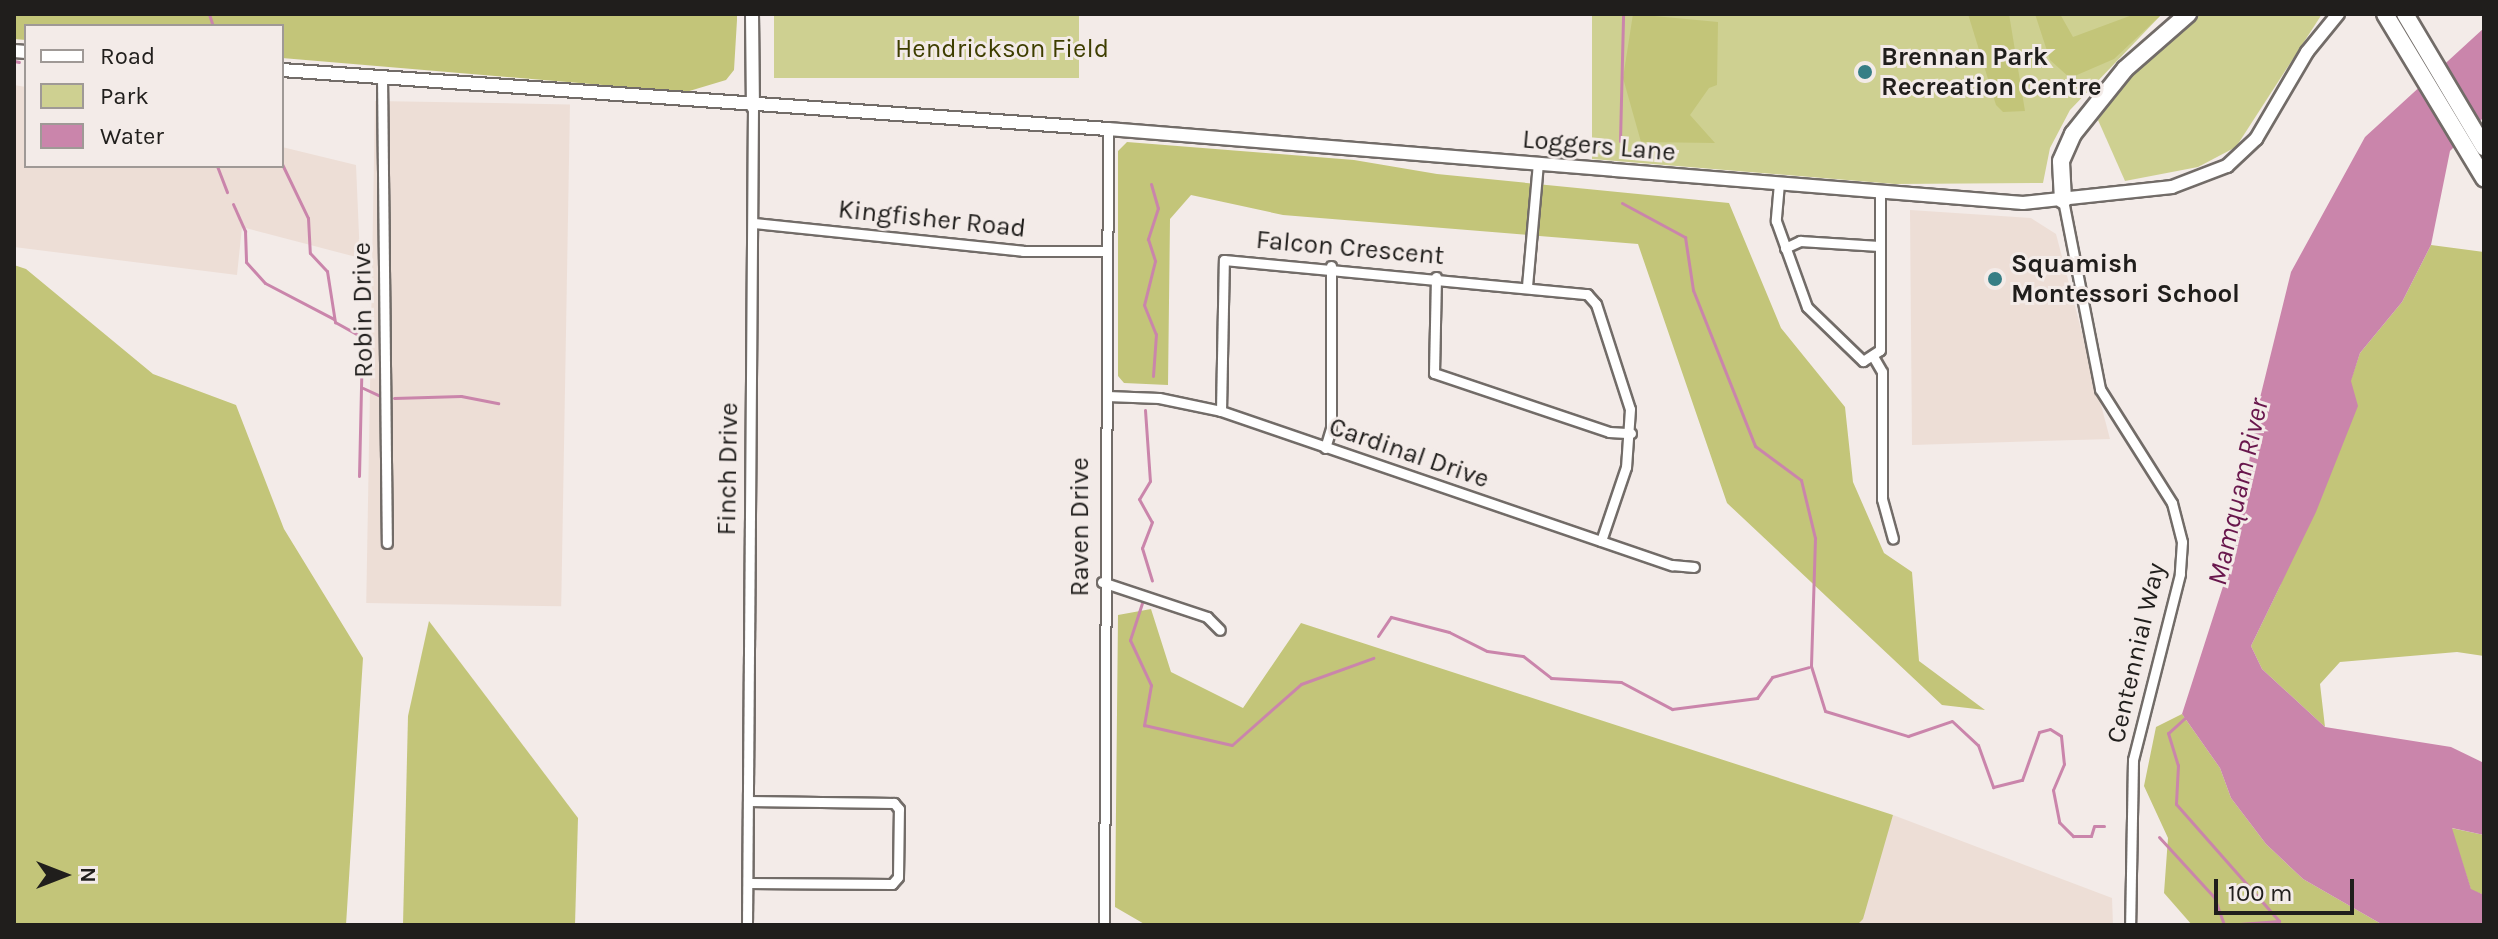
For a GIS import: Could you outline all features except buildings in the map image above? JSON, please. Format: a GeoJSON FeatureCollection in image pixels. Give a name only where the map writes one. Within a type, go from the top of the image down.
{"type":"FeatureCollection","features":[{"type":"Feature","properties":{"kind":"highway"},"geometry":{"type":"LineString","coordinates":[[2063,200],[2061,161],[2073,134],[2125,69],[2188,14]]}},
{"type":"Feature","properties":{"kind":"highway"},"geometry":{"type":"LineString","coordinates":[[2385,14],[2480,172]]}},
{"type":"Feature","properties":{"kind":"highway"},"geometry":{"type":"LineString","coordinates":[[2405,14],[2484,147]]}},
{"type":"Feature","properties":{"kind":"street","name":"Finch Drive"},"geometry":{"type":"LineString","coordinates":[[747,925],[754,223],[752,14]]}},
{"type":"Feature","properties":{"kind":"street"},"geometry":{"type":"LineString","coordinates":[[2063,200],[2180,185],[2227,166],[2256,139],[2307,52],[2338,14]]}},
{"type":"Feature","properties":{"kind":"street","name":"Loggers Lane"},"geometry":{"type":"LineString","coordinates":[[284,70],[753,107],[1108,129],[2023,203],[2063,200]]}},
{"type":"Feature","properties":{"kind":"street","name":"Robin Drive"},"geometry":{"type":"LineString","coordinates":[[382,77],[387,543]]}},
{"type":"Feature","properties":{"kind":"street","name":"Raven Drive"},"geometry":{"type":"LineString","coordinates":[[1104,925],[1102,582],[1107,396],[1108,129]]}},
{"type":"Feature","properties":{"kind":"street"},"geometry":{"type":"LineString","coordinates":[[1527,286],[1538,163]]}},
{"type":"Feature","properties":{"kind":"street"},"geometry":{"type":"LineString","coordinates":[[1779,183],[1776,221],[1809,311],[1857,359],[1874,358],[1880,350],[1880,192]]}},
{"type":"Feature","properties":{"kind":"street","name":"Centennial Way"},"geometry":{"type":"LineString","coordinates":[[2063,200],[2100,389],[2172,503],[2182,542],[2180,574],[2133,760],[2130,925]]}},
{"type":"Feature","properties":{"kind":"street","name":"Kingfisher Road"},"geometry":{"type":"LineString","coordinates":[[754,223],[1023,251],[1107,251]]}},
{"type":"Feature","properties":{"kind":"street"},"geometry":{"type":"LineString","coordinates":[[1785,248],[1800,241],[1879,246]]}},
{"type":"Feature","properties":{"kind":"street","name":"Falcon Crescent"},"geometry":{"type":"LineString","coordinates":[[1221,411],[1224,260],[1331,266],[1580,292],[1592,298],[1628,396],[1631,433]]}},
{"type":"Feature","properties":{"kind":"street"},"geometry":{"type":"LineString","coordinates":[[1325,448],[1331,428],[1331,266]]}},
{"type":"Feature","properties":{"kind":"street"},"geometry":{"type":"LineString","coordinates":[[1436,277],[1434,373],[1609,432],[1631,433],[1626,467],[1601,541]]}},
{"type":"Feature","properties":{"kind":"street"},"geometry":{"type":"LineString","coordinates":[[1874,358],[1882,372],[1882,499],[1893,539]]}},
{"type":"Feature","properties":{"kind":"street","name":"Cardinal Drive"},"geometry":{"type":"LineString","coordinates":[[1107,396],[1159,398],[1221,411],[1601,541],[1694,567]]}},
{"type":"Feature","properties":{"kind":"street"},"geometry":{"type":"LineString","coordinates":[[1102,582],[1207,617],[1220,630]]}},
{"type":"Feature","properties":{"kind":"street"},"geometry":{"type":"LineString","coordinates":[[748,801],[894,803],[899,809],[898,877],[892,884],[748,883]]}},
{"type":"Feature","properties":{"kind":"shaded area"},"geometry":{"type":"Polygon","coordinates":[[[14,85],[24,87],[24,168],[284,168],[284,147],[356,165],[360,258],[242,227],[237,275],[14,247],[14,85]]]}},
{"type":"Feature","properties":{"kind":"shaded area"},"geometry":{"type":"Polygon","coordinates":[[[375,101],[570,104],[561,606],[366,603],[375,101]]]}},
{"type":"Feature","properties":{"kind":"shaded area"},"geometry":{"type":"Polygon","coordinates":[[[1910,210],[2031,218],[2056,234],[2110,439],[1912,445],[1910,210]]]}},
{"type":"Feature","properties":{"kind":"shaded area"},"geometry":{"type":"Polygon","coordinates":[[[1893,815],[2112,898],[2113,925],[1857,925],[1893,815]]]}},
{"type":"Feature","properties":{"kind":"green space"},"geometry":{"type":"Polygon","coordinates":[[[14,14],[737,14],[734,70],[726,80],[686,92],[284,58],[284,24],[24,24],[24,40],[14,39],[14,14]]]}},
{"type":"Feature","properties":{"kind":"green space","name":"Hendrickson Field"},"geometry":{"type":"Polygon","coordinates":[[[774,14],[1079,14],[1079,78],[774,78],[774,14]]]}},
{"type":"Feature","properties":{"kind":"green space"},"geometry":{"type":"Polygon","coordinates":[[[1592,14],[2162,14],[2070,110],[2050,148],[2043,183],[1895,184],[1592,159],[1592,14]]]}},
{"type":"Feature","properties":{"kind":"green space"},"geometry":{"type":"Polygon","coordinates":[[[1633,14],[1718,22],[1717,85],[1709,88],[1690,115],[1715,143],[1641,142],[1623,78],[1633,14]]]}},
{"type":"Feature","properties":{"kind":"green space"},"geometry":{"type":"Polygon","coordinates":[[[1968,14],[2009,14],[2025,111],[2003,112],[1996,105],[1968,14]]]}},
{"type":"Feature","properties":{"kind":"green space"},"geometry":{"type":"Polygon","coordinates":[[[2035,14],[2060,14],[2073,37],[2135,14],[2162,14],[2114,59],[2070,78],[2050,60],[2035,14]]]}},
{"type":"Feature","properties":{"kind":"green space"},"geometry":{"type":"Polygon","coordinates":[[[2196,14],[2322,14],[2236,147],[2198,167],[2125,181],[2098,120],[2136,69],[2196,14]]]}},
{"type":"Feature","properties":{"kind":"green space"},"geometry":{"type":"Polygon","coordinates":[[[1127,142],[1354,160],[1437,174],[1729,203],[1781,328],[1845,407],[1853,482],[1884,553],[1912,572],[1919,661],[1985,710],[1942,705],[1727,503],[1638,244],[1283,215],[1191,195],[1170,219],[1168,385],[1124,383],[1118,376],[1118,151],[1127,142]]]}},
{"type":"Feature","properties":{"kind":"green space"},"geometry":{"type":"Polygon","coordinates":[[[2431,245],[2484,252],[2484,656],[2457,652],[2340,662],[2320,684],[2325,727],[2262,669],[2251,646],[2280,586],[2360,353],[2402,302],[2431,245]]]}},
{"type":"Feature","properties":{"kind":"green space"},"geometry":{"type":"Polygon","coordinates":[[[14,265],[26,269],[153,374],[236,405],[284,529],[363,658],[346,925],[14,925],[14,265]]]}},
{"type":"Feature","properties":{"kind":"green space"},"geometry":{"type":"Polygon","coordinates":[[[1151,609],[1171,672],[1243,708],[1301,623],[1893,815],[1863,919],[1857,925],[1146,925],[1115,907],[1118,615],[1151,609]]]}},
{"type":"Feature","properties":{"kind":"green space"},"geometry":{"type":"Polygon","coordinates":[[[429,621],[578,818],[575,925],[403,925],[408,716],[429,621]]]}},
{"type":"Feature","properties":{"kind":"green space"},"geometry":{"type":"Polygon","coordinates":[[[2182,714],[2220,768],[2231,798],[2266,844],[2303,879],[2383,925],[2192,925],[2164,893],[2168,838],[2144,786],[2156,727],[2182,714]]]}},
{"type":"Feature","properties":{"kind":"green space"},"geometry":{"type":"Polygon","coordinates":[[[2451,828],[2484,835],[2484,895],[2471,890],[2451,828]]]}},
{"type":"Feature","properties":{"kind":"water"},"geometry":{"type":"Polygon","coordinates":[[[2484,28],[2484,117],[2450,151],[2431,245],[2402,302],[2360,353],[2351,381],[2358,406],[2316,512],[2251,646],[2262,669],[2325,727],[2451,747],[2484,763],[2484,835],[2452,828],[2471,889],[2484,895],[2484,925],[2383,925],[2303,879],[2266,844],[2231,798],[2220,768],[2182,714],[2235,549],[2258,406],[2291,272],[2365,137],[2484,28]]]}},
{"type":"Feature","properties":{"kind":"waterway"},"geometry":{"type":"LineString","coordinates":[[209,14],[212,24]]}},
{"type":"Feature","properties":{"kind":"waterway"},"geometry":{"type":"LineString","coordinates":[[1620,141],[1623,14]]}},
{"type":"Feature","properties":{"kind":"waterway"},"geometry":{"type":"LineString","coordinates":[[14,61],[19,62]]}},
{"type":"Feature","properties":{"kind":"waterway"},"geometry":{"type":"LineString","coordinates":[[218,168],[227,192]]}},
{"type":"Feature","properties":{"kind":"waterway"},"geometry":{"type":"LineString","coordinates":[[284,168],[308,218],[310,253],[327,271],[335,322],[358,335],[362,344],[359,476]]}},
{"type":"Feature","properties":{"kind":"waterway"},"geometry":{"type":"LineString","coordinates":[[1151,184],[1158,208],[1148,239],[1155,261],[1144,305],[1156,334],[1153,376]]}},
{"type":"Feature","properties":{"kind":"waterway"},"geometry":{"type":"LineString","coordinates":[[1622,203],[1685,237],[1693,290],[1755,446],[1801,480],[1815,538],[1811,666],[1825,711],[1908,736],[1952,721],[1978,745],[1993,787],[2022,780],[2039,732],[2050,729],[2061,736],[2064,764],[2053,790],[2059,822],[2073,836],[2091,836],[2094,826],[2104,826]]}},
{"type":"Feature","properties":{"kind":"waterway"},"geometry":{"type":"LineString","coordinates":[[233,204],[245,231],[246,262],[265,283],[334,319]]}},
{"type":"Feature","properties":{"kind":"waterway"},"geometry":{"type":"LineString","coordinates":[[363,388],[378,395]]}},
{"type":"Feature","properties":{"kind":"waterway"},"geometry":{"type":"LineString","coordinates":[[394,398],[461,396],[498,403]]}},
{"type":"Feature","properties":{"kind":"waterway"},"geometry":{"type":"LineString","coordinates":[[1145,410],[1150,481],[1139,499],[1152,522],[1142,548],[1152,581]]}},
{"type":"Feature","properties":{"kind":"waterway"},"geometry":{"type":"LineString","coordinates":[[1142,603],[1130,640],[1151,685],[1144,725],[1232,745],[1301,684],[1373,658]]}},
{"type":"Feature","properties":{"kind":"waterway"},"geometry":{"type":"LineString","coordinates":[[1378,636],[1391,617],[1449,632],[1487,651],[1523,656],[1551,678],[1621,682],[1672,709],[1757,698],[1772,677],[1809,667]]}},
{"type":"Feature","properties":{"kind":"waterway"},"geometry":{"type":"LineString","coordinates":[[2186,717],[2168,733],[2178,765],[2176,804],[2279,921],[2226,925]]}},
{"type":"Feature","properties":{"kind":"waterway"},"geometry":{"type":"LineString","coordinates":[[2159,837],[2214,897],[2224,925]]}},
{"type":"Feature","properties":{"kind":"place","name":"Brennan Park Recreation Centre"},"geometry":{"type":"Point","coordinates":[1865,72]}},
{"type":"Feature","properties":{"kind":"place","name":"Squamish Montessori School"},"geometry":{"type":"Point","coordinates":[1995,279]}},
{"type":"Feature","properties":{"kind":"water label","name":"Mamquam River"},"geometry":{"type":"Point","coordinates":[2238,492]}}]}
